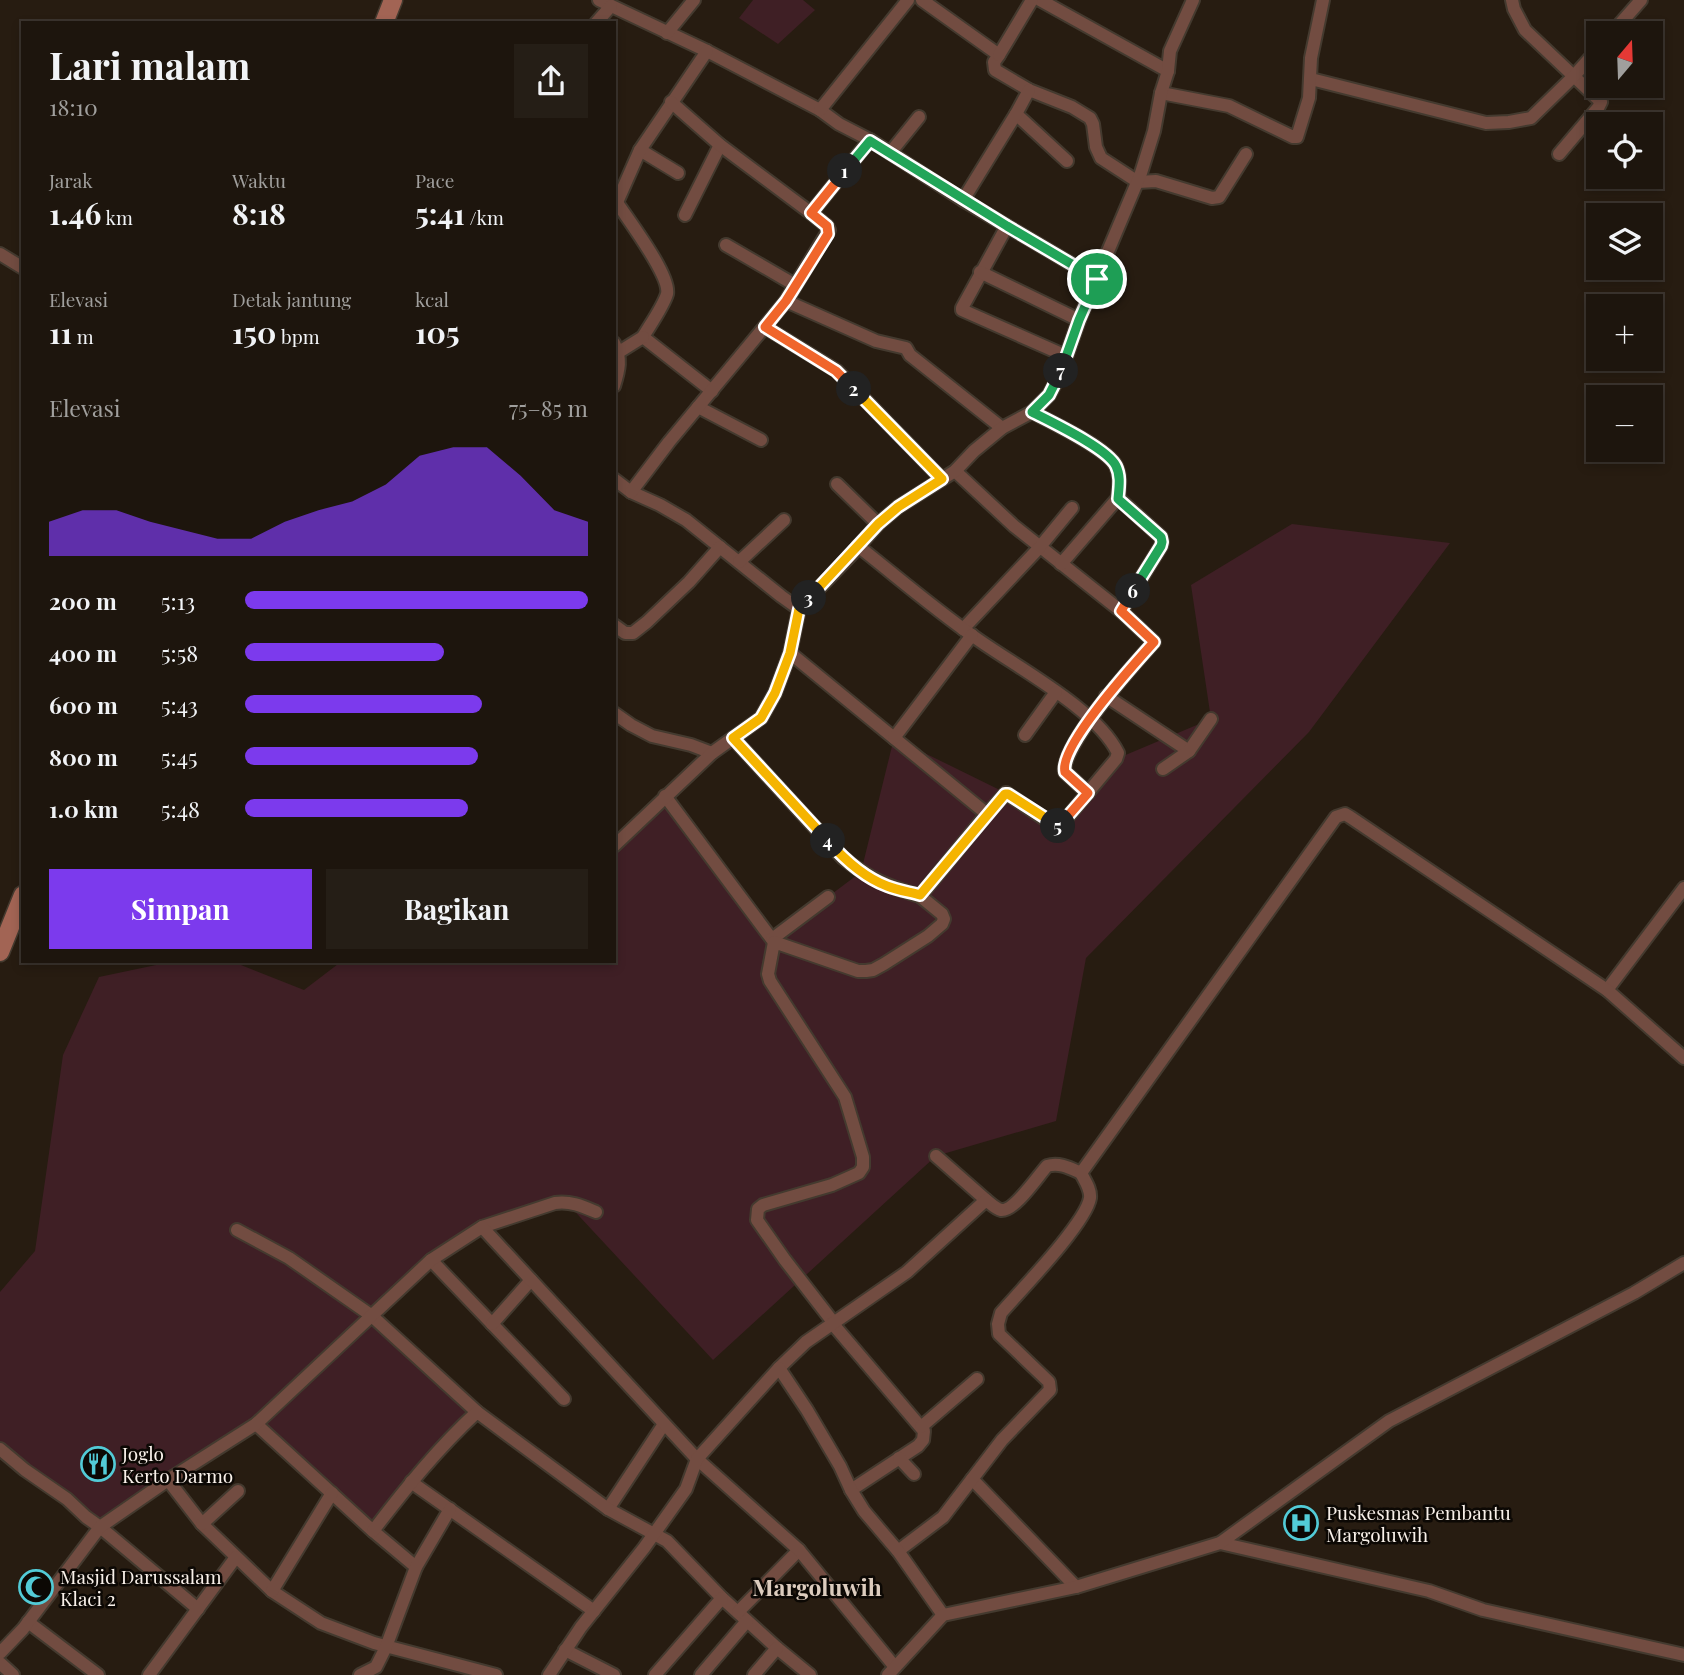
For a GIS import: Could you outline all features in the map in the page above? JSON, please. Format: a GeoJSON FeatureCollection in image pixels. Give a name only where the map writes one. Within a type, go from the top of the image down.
{"type":"FeatureCollection","features":[{"type":"Feature","properties":{"kind":"main road"},"geometry":{"type":"LineString","coordinates":[[385,21],[393,0]]}},
{"type":"Feature","properties":{"kind":"main road"},"geometry":{"type":"LineString","coordinates":[[0,952],[21,900]]}},
{"type":"Feature","properties":{"kind":"street"},"geometry":{"type":"LineString","coordinates":[[667,33],[694,0]]}},
{"type":"Feature","properties":{"kind":"street"},"geometry":{"type":"LineString","coordinates":[[820,110],[908,0]]}},
{"type":"Feature","properties":{"kind":"street"},"geometry":{"type":"LineString","coordinates":[[922,0],[999,55]]}},
{"type":"Feature","properties":{"kind":"street"},"geometry":{"type":"LineString","coordinates":[[1032,0],[994,62],[995,70],[1029,90],[1072,107],[1090,118],[1101,158],[1138,182],[1156,181],[1212,198],[1219,197],[1246,154]]}},
{"type":"Feature","properties":{"kind":"street"},"geometry":{"type":"LineString","coordinates":[[1040,0],[1168,71]]}},
{"type":"Feature","properties":{"kind":"street"},"geometry":{"type":"LineString","coordinates":[[616,844],[712,753],[761,718],[775,693],[790,653],[799,609],[878,524],[898,507],[955,471],[1002,428],[1032,412],[1049,395],[1138,182],[1154,131],[1170,51],[1193,0]]}},
{"type":"Feature","properties":{"kind":"street"},"geometry":{"type":"LineString","coordinates":[[1160,93],[1229,106],[1297,137],[1309,98],[1311,58],[1323,0]]}},
{"type":"Feature","properties":{"kind":"street"},"geometry":{"type":"LineString","coordinates":[[1512,0],[1525,30],[1601,103],[1559,154]]}},
{"type":"Feature","properties":{"kind":"street"},"geometry":{"type":"LineString","coordinates":[[1623,21],[1641,0]]}},
{"type":"Feature","properties":{"kind":"street"},"geometry":{"type":"LineString","coordinates":[[597,21],[605,3],[706,51],[820,110],[963,200],[1097,279]]}},
{"type":"Feature","properties":{"kind":"street"},"geometry":{"type":"LineString","coordinates":[[616,380],[619,372],[617,348],[643,337],[667,296],[667,287],[666,280],[649,250],[616,207],[640,150],[706,51]]}},
{"type":"Feature","properties":{"kind":"street"},"geometry":{"type":"LineString","coordinates":[[1311,79],[1486,123],[1509,122],[1531,118],[1586,62]]}},
{"type":"Feature","properties":{"kind":"street"},"geometry":{"type":"LineString","coordinates":[[963,200],[1029,90]]}},
{"type":"Feature","properties":{"kind":"street"},"geometry":{"type":"LineString","coordinates":[[631,492],[786,301],[829,230],[811,213],[720,145],[671,102]]}},
{"type":"Feature","properties":{"kind":"street"},"geometry":{"type":"LineString","coordinates":[[1016,114],[1067,161]]}},
{"type":"Feature","properties":{"kind":"street"},"geometry":{"type":"LineString","coordinates":[[890,153],[919,117]]}},
{"type":"Feature","properties":{"kind":"street"},"geometry":{"type":"LineString","coordinates":[[811,213],[870,141]]}},
{"type":"Feature","properties":{"kind":"street"},"geometry":{"type":"LineString","coordinates":[[685,215],[720,145]]}},
{"type":"Feature","properties":{"kind":"street"},"geometry":{"type":"LineString","coordinates":[[640,150],[678,173]]}},
{"type":"Feature","properties":{"kind":"street"},"geometry":{"type":"LineString","coordinates":[[1007,226],[980,272],[962,308],[963,311],[1066,356]]}},
{"type":"Feature","properties":{"kind":"street"},"geometry":{"type":"LineString","coordinates":[[726,245],[795,285]]}},
{"type":"Feature","properties":{"kind":"street"},"geometry":{"type":"LineString","coordinates":[[0,254],[21,267]]}},
{"type":"Feature","properties":{"kind":"street"},"geometry":{"type":"LineString","coordinates":[[980,272],[1079,320]]}},
{"type":"Feature","properties":{"kind":"street"},"geometry":{"type":"LineString","coordinates":[[786,301],[876,341],[906,348],[910,355],[1002,428]]}},
{"type":"Feature","properties":{"kind":"street"},"geometry":{"type":"LineString","coordinates":[[765,327],[836,371],[942,479]]}},
{"type":"Feature","properties":{"kind":"street"},"geometry":{"type":"LineString","coordinates":[[643,337],[712,391]]}},
{"type":"Feature","properties":{"kind":"street"},"geometry":{"type":"LineString","coordinates":[[698,407],[761,440]]}},
{"type":"Feature","properties":{"kind":"street"},"geometry":{"type":"LineString","coordinates":[[1032,412],[1089,443],[1112,460],[1120,481],[1118,499],[1061,564]]}},
{"type":"Feature","properties":{"kind":"street"},"geometry":{"type":"LineString","coordinates":[[955,471],[1039,548],[1121,611],[1154,642],[1106,696],[1065,761],[1065,772],[1088,793]]}},
{"type":"Feature","properties":{"kind":"street"},"geometry":{"type":"LineString","coordinates":[[616,481],[631,492],[686,520],[799,609]]}},
{"type":"Feature","properties":{"kind":"street"},"geometry":{"type":"LineString","coordinates":[[837,484],[878,524]]}},
{"type":"Feature","properties":{"kind":"street"},"geometry":{"type":"LineString","coordinates":[[1118,499],[1149,525],[1161,537],[1162,542],[1121,611]]}},
{"type":"Feature","properties":{"kind":"street"},"geometry":{"type":"LineString","coordinates":[[894,738],[968,632],[1072,508]]}},
{"type":"Feature","properties":{"kind":"street"},"geometry":{"type":"LineString","coordinates":[[739,562],[784,520]]}},
{"type":"Feature","properties":{"kind":"street"},"geometry":{"type":"LineString","coordinates":[[858,546],[968,632],[1090,718],[1118,753],[1116,759],[1058,826],[1007,793],[1004,794],[920,895]]}},
{"type":"Feature","properties":{"kind":"street"},"geometry":{"type":"LineString","coordinates":[[616,626],[625,633],[633,633],[640,628],[720,547]]}},
{"type":"Feature","properties":{"kind":"street"},"geometry":{"type":"LineString","coordinates":[[790,653],[987,814]]}},
{"type":"Feature","properties":{"kind":"street"},"geometry":{"type":"LineString","coordinates":[[1025,735],[1056,692]]}},
{"type":"Feature","properties":{"kind":"street"},"geometry":{"type":"LineString","coordinates":[[1106,696],[1189,751]]}},
{"type":"Feature","properties":{"kind":"street"},"geometry":{"type":"LineString","coordinates":[[616,714],[652,736],[712,753]]}},
{"type":"Feature","properties":{"kind":"street"},"geometry":{"type":"LineString","coordinates":[[1163,769],[1189,751],[1211,719]]}},
{"type":"Feature","properties":{"kind":"street"},"geometry":{"type":"LineString","coordinates":[[665,796],[773,940],[858,971],[873,970],[928,936],[942,924],[942,914],[920,895],[885,885],[843,858],[733,738]]}},
{"type":"Feature","properties":{"kind":"street"},"geometry":{"type":"LineString","coordinates":[[1081,1173],[1334,819],[1345,814],[1607,990],[1684,1058]]}},
{"type":"Feature","properties":{"kind":"street"},"geometry":{"type":"LineString","coordinates":[[1607,990],[1684,888]]}},
{"type":"Feature","properties":{"kind":"street"},"geometry":{"type":"LineString","coordinates":[[828,897],[773,940],[768,974],[845,1097],[863,1157],[863,1167],[859,1173],[832,1185],[763,1205],[758,1209],[757,1220],[832,1323],[924,1431],[923,1440],[918,1446],[850,1490]]}},
{"type":"Feature","properties":{"kind":"street"},"geometry":{"type":"LineString","coordinates":[[898,1550],[943,1517],[1002,1440],[1050,1390],[1049,1382],[999,1334],[998,1324],[1001,1313],[1062,1242],[1084,1213],[1090,1198],[1090,1190],[1081,1173],[1053,1164],[1046,1167],[1016,1203],[1000,1210],[936,1156]]}},
{"type":"Feature","properties":{"kind":"street"},"geometry":{"type":"LineString","coordinates":[[549,1675],[686,1489],[697,1460],[779,1368],[796,1350],[832,1323],[907,1272],[986,1200]]}},
{"type":"Feature","properties":{"kind":"street"},"geometry":{"type":"LineString","coordinates":[[0,1653],[29,1622],[100,1527],[257,1424],[431,1260],[482,1227],[555,1203],[576,1204],[596,1212]]}},
{"type":"Feature","properties":{"kind":"street"},"geometry":{"type":"LineString","coordinates":[[482,1227],[697,1460],[799,1549],[891,1671],[943,1615],[1076,1587],[1220,1543],[1390,1421],[1634,1293],[1684,1263]]}},
{"type":"Feature","properties":{"kind":"street"},"geometry":{"type":"LineString","coordinates":[[237,1230],[289,1258],[372,1316],[477,1412],[608,1509],[667,1541],[722,1598],[810,1675]]}},
{"type":"Feature","properties":{"kind":"street"},"geometry":{"type":"LineString","coordinates":[[431,1260],[564,1399]]}},
{"type":"Feature","properties":{"kind":"street"},"geometry":{"type":"LineString","coordinates":[[492,1324],[531,1280]]}},
{"type":"Feature","properties":{"kind":"street"},"geometry":{"type":"LineString","coordinates":[[779,1368],[807,1410],[850,1490],[864,1511],[898,1550],[943,1615]]}},
{"type":"Feature","properties":{"kind":"street"},"geometry":{"type":"LineString","coordinates":[[921,1427],[977,1379]]}},
{"type":"Feature","properties":{"kind":"street"},"geometry":{"type":"LineString","coordinates":[[373,1531],[411,1482],[477,1412]]}},
{"type":"Feature","properties":{"kind":"street"},"geometry":{"type":"LineString","coordinates":[[257,1424],[416,1567]]}},
{"type":"Feature","properties":{"kind":"street"},"geometry":{"type":"LineString","coordinates":[[608,1509],[664,1424]]}},
{"type":"Feature","properties":{"kind":"street"},"geometry":{"type":"LineString","coordinates":[[0,1467],[4,1453],[67,1499],[198,1609]]}},
{"type":"Feature","properties":{"kind":"street"},"geometry":{"type":"LineString","coordinates":[[899,1458],[914,1474]]}},
{"type":"Feature","properties":{"kind":"street"},"geometry":{"type":"LineString","coordinates":[[972,1479],[1076,1587]]}},
{"type":"Feature","properties":{"kind":"street"},"geometry":{"type":"LineString","coordinates":[[169,1480],[202,1524],[272,1591],[321,1623],[386,1647],[496,1675]]}},
{"type":"Feature","properties":{"kind":"street"},"geometry":{"type":"LineString","coordinates":[[411,1482],[594,1611]]}},
{"type":"Feature","properties":{"kind":"street"},"geometry":{"type":"LineString","coordinates":[[202,1524],[238,1491]]}},
{"type":"Feature","properties":{"kind":"street"},"geometry":{"type":"LineString","coordinates":[[272,1591],[332,1493]]}},
{"type":"Feature","properties":{"kind":"street"},"geometry":{"type":"LineString","coordinates":[[360,1675],[376,1667],[416,1567],[450,1509]]}},
{"type":"Feature","properties":{"kind":"street"},"geometry":{"type":"LineString","coordinates":[[1220,1543],[1429,1591],[1483,1610],[1684,1655]]}},
{"type":"Feature","properties":{"kind":"street"},"geometry":{"type":"LineString","coordinates":[[701,1675],[743,1616],[799,1549]]}},
{"type":"Feature","properties":{"kind":"street"},"geometry":{"type":"LineString","coordinates":[[149,1675],[236,1557]]}},
{"type":"Feature","properties":{"kind":"street"},"geometry":{"type":"LineString","coordinates":[[655,1675],[722,1598]]}},
{"type":"Feature","properties":{"kind":"street"},"geometry":{"type":"LineString","coordinates":[[29,1622],[97,1675]]}},
{"type":"Feature","properties":{"kind":"street"},"geometry":{"type":"LineString","coordinates":[[754,1675],[777,1648]]}},
{"type":"Feature","properties":{"kind":"street"},"geometry":{"type":"LineString","coordinates":[[565,1650],[614,1675]]}},
{"type":"Feature","properties":{"kind":"street"},"geometry":{"type":"LineString","coordinates":[[0,1663],[13,1675]]}},
{"type":"Feature","properties":{"kind":"shaded area"},"geometry":{"type":"Polygon","coordinates":[[[753,0],[803,0],[815,10],[778,44],[739,18],[753,0]]]}},
{"type":"Feature","properties":{"kind":"shaded area"},"geometry":{"type":"Polygon","coordinates":[[[1292,524],[1450,543],[1309,732],[1086,958],[1056,1121],[936,1156],[713,1360],[566,1202],[482,1227],[372,1316],[481,1414],[373,1531],[256,1424],[100,1527],[0,1448],[0,1292],[35,1251],[63,1055],[99,977],[166,963],[236,963],[304,990],[339,963],[616,963],[616,838],[665,796],[772,939],[861,872],[894,738],[1006,793],[1054,824],[1116,759],[1211,719],[1191,585],[1292,524]]]}},
{"type":"Feature","properties":{"kind":"place","name":"Joglo Kerto Darmo"},"geometry":{"type":"Point","coordinates":[98,1464]}},
{"type":"Feature","properties":{"kind":"place","name":"Puskesmas Pembantu Margoluwih"},"geometry":{"type":"Point","coordinates":[1301,1523]}},
{"type":"Feature","properties":{"kind":"place","name":"Masjid Darussalam Klaci 2"},"geometry":{"type":"Point","coordinates":[36,1587]}},
{"type":"Feature","properties":{"kind":"district","name":"Margoluwih"},"geometry":{"type":"Point","coordinates":[817,1586]}},
{"type":"Feature","properties":{"kind":"route"},"geometry":{"type":"LineString","coordinates":[[870,141],[963,200],[1097,279],[1055,386],[1032,412],[1089,443],[1112,460],[1120,481],[1118,499],[1161,537],[1161,546],[1121,611],[1154,642],[1106,696],[1065,761],[1065,772],[1088,793],[1060,825],[1054,825],[1006,793],[920,895],[885,885],[843,858],[733,738],[761,718],[775,693],[790,653],[799,609],[878,524],[898,507],[942,479],[836,371],[765,327],[786,301],[828,234],[827,226],[811,213],[870,141]]}}]}
